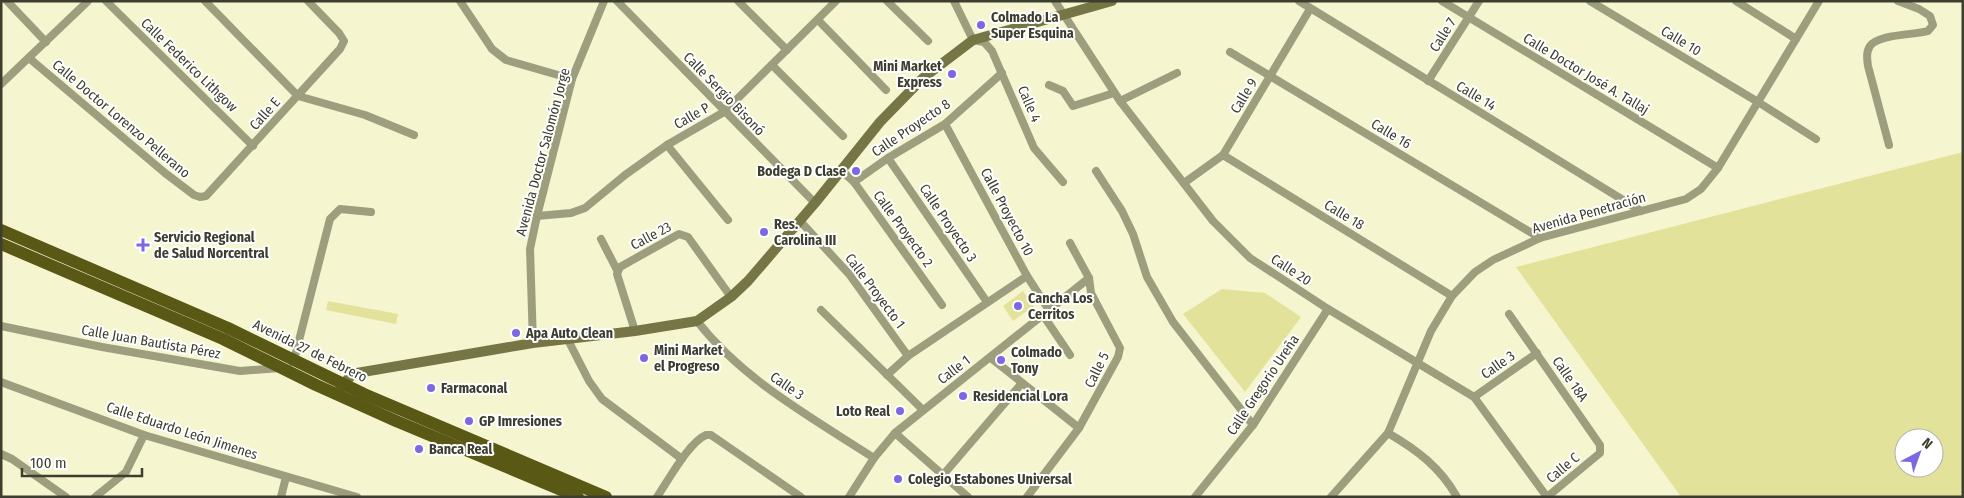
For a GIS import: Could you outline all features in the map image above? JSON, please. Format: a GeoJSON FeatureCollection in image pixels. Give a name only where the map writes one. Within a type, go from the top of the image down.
{"type":"FeatureCollection","features":[{"type":"Feature","properties":{"kind":"main road","name":"Avenida 27 de Febrero"},"geometry":{"type":"LineString","coordinates":[[1,230],[228,328],[294,360],[341,390],[578,497]]}},
{"type":"Feature","properties":{"kind":"main road","name":"Avenida 27 de Febrero"},"geometry":{"type":"LineString","coordinates":[[1,244],[223,339],[282,368],[606,497]]}},
{"type":"Feature","properties":{"kind":"street","name":"Calle Doctor Lorenzo Pellerano"},"geometry":{"type":"LineString","coordinates":[[7,1],[46,42]]}},
{"type":"Feature","properties":{"kind":"street"},"geometry":{"type":"LineString","coordinates":[[1,84],[88,1]]}},
{"type":"Feature","properties":{"kind":"street","name":"Calle Federico Lithgow"},"geometry":{"type":"LineString","coordinates":[[106,1],[253,146]]}},
{"type":"Feature","properties":{"kind":"street"},"geometry":{"type":"LineString","coordinates":[[205,1],[298,96],[365,115],[414,135]]}},
{"type":"Feature","properties":{"kind":"street","name":"Calle E"},"geometry":{"type":"LineString","coordinates":[[200,197],[206,196],[340,49],[344,41],[339,33],[308,1]]}},
{"type":"Feature","properties":{"kind":"street"},"geometry":{"type":"LineString","coordinates":[[460,1],[492,50],[506,60],[572,79]]}},
{"type":"Feature","properties":{"kind":"street","name":"Avenida Doctor Salomón Jorge"},"geometry":{"type":"LineString","coordinates":[[534,343],[530,249],[572,79],[604,1]]}},
{"type":"Feature","properties":{"kind":"street","name":"Calle Sergio Bisonó"},"geometry":{"type":"LineString","coordinates":[[617,1],[815,203]]}},
{"type":"Feature","properties":{"kind":"street"},"geometry":{"type":"LineString","coordinates":[[738,1],[787,50]]}},
{"type":"Feature","properties":{"kind":"street","name":"Calle P"},"geometry":{"type":"LineString","coordinates":[[537,216],[571,213],[585,208],[666,145],[724,112],[836,1]]}},
{"type":"Feature","properties":{"kind":"street"},"geometry":{"type":"LineString","coordinates":[[887,1],[928,41]]}},
{"type":"Feature","properties":{"kind":"street"},"geometry":{"type":"LineString","coordinates":[[954,1],[973,40]]}},
{"type":"Feature","properties":{"kind":"street","name":"Calle 20"},"geometry":{"type":"LineString","coordinates":[[1054,1],[1114,93],[1213,221],[1250,258],[1328,309],[1474,397],[1547,497]]}},
{"type":"Feature","properties":{"kind":"street"},"geometry":{"type":"LineString","coordinates":[[341,390],[353,374],[357,373],[534,343],[635,331],[697,320],[731,297],[748,280],[800,221],[880,122],[923,78],[973,40],[1112,1]]}},
{"type":"Feature","properties":{"kind":"street","name":"Calle 14"},"geometry":{"type":"LineString","coordinates":[[1299,1],[1641,211]]}},
{"type":"Feature","properties":{"kind":"street","name":"Calle Doctor José A. Tallaj"},"geometry":{"type":"LineString","coordinates":[[1442,1],[1718,168]]}},
{"type":"Feature","properties":{"kind":"street","name":"Calle 7"},"geometry":{"type":"LineString","coordinates":[[1428,81],[1479,1]]}},
{"type":"Feature","properties":{"kind":"street","name":"Calle 10"},"geometry":{"type":"LineString","coordinates":[[1590,1],[1816,139]]}},
{"type":"Feature","properties":{"kind":"street"},"geometry":{"type":"LineString","coordinates":[[1736,1],[1796,39]]}},
{"type":"Feature","properties":{"kind":"street","name":"Avenida Penetración"},"geometry":{"type":"LineString","coordinates":[[1331,497],[1388,433],[1432,331],[1452,296],[1475,272],[1493,260],[1540,238],[1686,199],[1694,195],[1718,168],[1819,1]]}},
{"type":"Feature","properties":{"kind":"street"},"geometry":{"type":"LineString","coordinates":[[1890,145],[1868,66],[1867,54],[1869,47],[1874,42],[1928,31],[1933,25],[1930,16],[1919,9],[1898,1]]}},
{"type":"Feature","properties":{"kind":"street","name":"Calle 9"},"geometry":{"type":"LineString","coordinates":[[1184,183],[1223,156],[1310,9]]}},
{"type":"Feature","properties":{"kind":"street"},"geometry":{"type":"LineString","coordinates":[[818,20],[886,90]]}},
{"type":"Feature","properties":{"kind":"street","name":"Calle 4"},"geometry":{"type":"LineString","coordinates":[[973,40],[984,42],[989,46],[1034,148],[1063,182]]}},
{"type":"Feature","properties":{"kind":"street","name":"Calle 16"},"geometry":{"type":"LineString","coordinates":[[1230,52],[1540,238]]}},
{"type":"Feature","properties":{"kind":"street","name":"Calle Doctor Lorenzo Pellerano"},"geometry":{"type":"LineString","coordinates":[[29,58],[165,173],[194,195],[200,197]]}},
{"type":"Feature","properties":{"kind":"street"},"geometry":{"type":"LineString","coordinates":[[772,65],[843,136]]}},
{"type":"Feature","properties":{"kind":"street","name":"Calle Proyecto 8"},"geometry":{"type":"LineString","coordinates":[[854,182],[888,158],[945,124],[1002,73]]}},
{"type":"Feature","properties":{"kind":"street"},"geometry":{"type":"LineString","coordinates":[[1120,101],[1177,73]]}},
{"type":"Feature","properties":{"kind":"street"},"geometry":{"type":"LineString","coordinates":[[1049,85],[1063,91],[1073,106],[1114,93]]}},
{"type":"Feature","properties":{"kind":"street","name":"Calle Proyecto 10"},"geometry":{"type":"LineString","coordinates":[[945,124],[1070,355]]}},
{"type":"Feature","properties":{"kind":"street"},"geometry":{"type":"LineString","coordinates":[[666,145],[728,220]]}},
{"type":"Feature","properties":{"kind":"street","name":"Calle 18"},"geometry":{"type":"LineString","coordinates":[[1223,156],[1452,296]]}},
{"type":"Feature","properties":{"kind":"street","name":"Calle Proyecto 3"},"geometry":{"type":"LineString","coordinates":[[888,158],[987,302]]}},
{"type":"Feature","properties":{"kind":"street","name":"Calle Proyecto 2"},"geometry":{"type":"LineString","coordinates":[[841,170],[854,182],[942,305]]}},
{"type":"Feature","properties":{"kind":"street"},"geometry":{"type":"LineString","coordinates":[[1096,171],[1122,211],[1133,234],[1147,277],[1173,322],[1254,425]]}},
{"type":"Feature","properties":{"kind":"street"},"geometry":{"type":"LineString","coordinates":[[294,360],[330,219],[340,209],[371,212]]}},
{"type":"Feature","properties":{"kind":"street","name":"Calle Proyecto 1"},"geometry":{"type":"LineString","coordinates":[[800,221],[849,274],[908,356]]}},
{"type":"Feature","properties":{"kind":"street","name":"Calle 23"},"geometry":{"type":"LineString","coordinates":[[617,270],[679,234],[684,234],[731,297]]}},
{"type":"Feature","properties":{"kind":"street"},"geometry":{"type":"LineString","coordinates":[[600,239],[617,270],[635,331]]}},
{"type":"Feature","properties":{"kind":"street","name":"Calle 5"},"geometry":{"type":"LineString","coordinates":[[1027,497],[1079,428],[1114,365],[1120,348],[1091,293],[1089,278],[1070,243]]}},
{"type":"Feature","properties":{"kind":"street"},"geometry":{"type":"LineString","coordinates":[[886,375],[908,356],[1027,276]]}},
{"type":"Feature","properties":{"kind":"street","name":"Calle 1"},"geometry":{"type":"LineString","coordinates":[[852,495],[874,458],[895,433],[1089,278]]}},
{"type":"Feature","properties":{"kind":"street","name":"Calle Gregorio Ureña"},"geometry":{"type":"LineString","coordinates":[[1195,497],[1254,425],[1328,309]]}},
{"type":"Feature","properties":{"kind":"street"},"geometry":{"type":"LineString","coordinates":[[820,310],[923,410]]}},
{"type":"Feature","properties":{"kind":"street","name":"Calle 18A"},"geometry":{"type":"LineString","coordinates":[[1509,314],[1600,445],[1600,453],[1594,458]]}},
{"type":"Feature","properties":{"kind":"street","name":"Calle 3"},"geometry":{"type":"LineString","coordinates":[[697,320],[712,340],[768,389],[874,458]]}},
{"type":"Feature","properties":{"kind":"street","name":"Calle Juan Bautista Pérez"},"geometry":{"type":"LineString","coordinates":[[1,326],[102,347],[240,371],[282,368],[294,360]]}},
{"type":"Feature","properties":{"kind":"street"},"geometry":{"type":"LineString","coordinates":[[568,340],[589,381],[602,399],[682,459]]}},
{"type":"Feature","properties":{"kind":"street","name":"Calle 3"},"geometry":{"type":"LineString","coordinates":[[1474,397],[1537,353]]}},
{"type":"Feature","properties":{"kind":"street"},"geometry":{"type":"LineString","coordinates":[[990,358],[1079,428]]}},
{"type":"Feature","properties":{"kind":"street","name":"Calle Eduardo León Jimenes"},"geometry":{"type":"LineString","coordinates":[[1,382],[144,435],[357,497]]}},
{"type":"Feature","properties":{"kind":"street"},"geometry":{"type":"LineString","coordinates":[[943,475],[1022,383]]}},
{"type":"Feature","properties":{"kind":"street"},"geometry":{"type":"LineString","coordinates":[[895,433],[968,497]]}},
{"type":"Feature","properties":{"kind":"street"},"geometry":{"type":"LineString","coordinates":[[1388,433],[1427,458],[1445,478],[1457,497]]}},
{"type":"Feature","properties":{"kind":"street"},"geometry":{"type":"LineString","coordinates":[[95,497],[126,472],[144,435]]}},
{"type":"Feature","properties":{"kind":"street"},"geometry":{"type":"LineString","coordinates":[[658,497],[682,459],[702,437],[710,435],[801,497]]}},
{"type":"Feature","properties":{"kind":"street"},"geometry":{"type":"LineString","coordinates":[[1,454],[12,459],[66,497]]}},
{"type":"Feature","properties":{"kind":"street","name":"Calle C"},"geometry":{"type":"LineString","coordinates":[[1547,497],[1594,458]]}},
{"type":"Feature","properties":{"kind":"street"},"geometry":{"type":"LineString","coordinates":[[281,497],[286,477]]}},
{"type":"Feature","properties":{"kind":"green space"},"geometry":{"type":"Polygon","coordinates":[[[1963,152],[1963,497],[1681,497],[1516,267],[1963,152]]]}},
{"type":"Feature","properties":{"kind":"green space"},"geometry":{"type":"Polygon","coordinates":[[[1222,289],[1265,293],[1301,317],[1245,392],[1183,314],[1222,289]]]}},
{"type":"Feature","properties":{"kind":"green space","name":"Cancha Los Cerritos"},"geometry":{"type":"Polygon","coordinates":[[[1023,291],[1034,306],[1013,321],[1003,306],[1023,291]]]}},
{"type":"Feature","properties":{"kind":"green space"},"geometry":{"type":"Polygon","coordinates":[[[328,301],[398,314],[396,324],[326,310],[328,301]]]}},
{"type":"Feature","properties":{"kind":"place","name":"Colmado La Super Esquina"},"geometry":{"type":"Point","coordinates":[981,25]}},
{"type":"Feature","properties":{"kind":"place","name":"Mini Market Express"},"geometry":{"type":"Point","coordinates":[952,74]}},
{"type":"Feature","properties":{"kind":"place","name":"Bodega D Clase"},"geometry":{"type":"Point","coordinates":[856,171]}},
{"type":"Feature","properties":{"kind":"place","name":"Res. Carolina III"},"geometry":{"type":"Point","coordinates":[764,232]}},
{"type":"Feature","properties":{"kind":"place","name":"Servicio Regional de Salud Norcentral"},"geometry":{"type":"Point","coordinates":[143,245]}},
{"type":"Feature","properties":{"kind":"place","name":"Cancha Los Cerritos"},"geometry":{"type":"Point","coordinates":[1018,306]}},
{"type":"Feature","properties":{"kind":"place","name":"Apa Auto Clean"},"geometry":{"type":"Point","coordinates":[516,333]}},
{"type":"Feature","properties":{"kind":"place","name":"Mini Market el Progreso"},"geometry":{"type":"Point","coordinates":[644,358]}},
{"type":"Feature","properties":{"kind":"place","name":"Colmado Tony"},"geometry":{"type":"Point","coordinates":[1001,360]}},
{"type":"Feature","properties":{"kind":"place","name":"Farmaconal"},"geometry":{"type":"Point","coordinates":[431,388]}},
{"type":"Feature","properties":{"kind":"place","name":"Residencial Lora"},"geometry":{"type":"Point","coordinates":[963,396]}},
{"type":"Feature","properties":{"kind":"place","name":"Loto Real"},"geometry":{"type":"Point","coordinates":[900,411]}},
{"type":"Feature","properties":{"kind":"place","name":"GP Imresiones"},"geometry":{"type":"Point","coordinates":[469,421]}},
{"type":"Feature","properties":{"kind":"place","name":"Banca Real"},"geometry":{"type":"Point","coordinates":[419,449]}},
{"type":"Feature","properties":{"kind":"place","name":"Colegio Estabones Universal"},"geometry":{"type":"Point","coordinates":[898,479]}}]}
